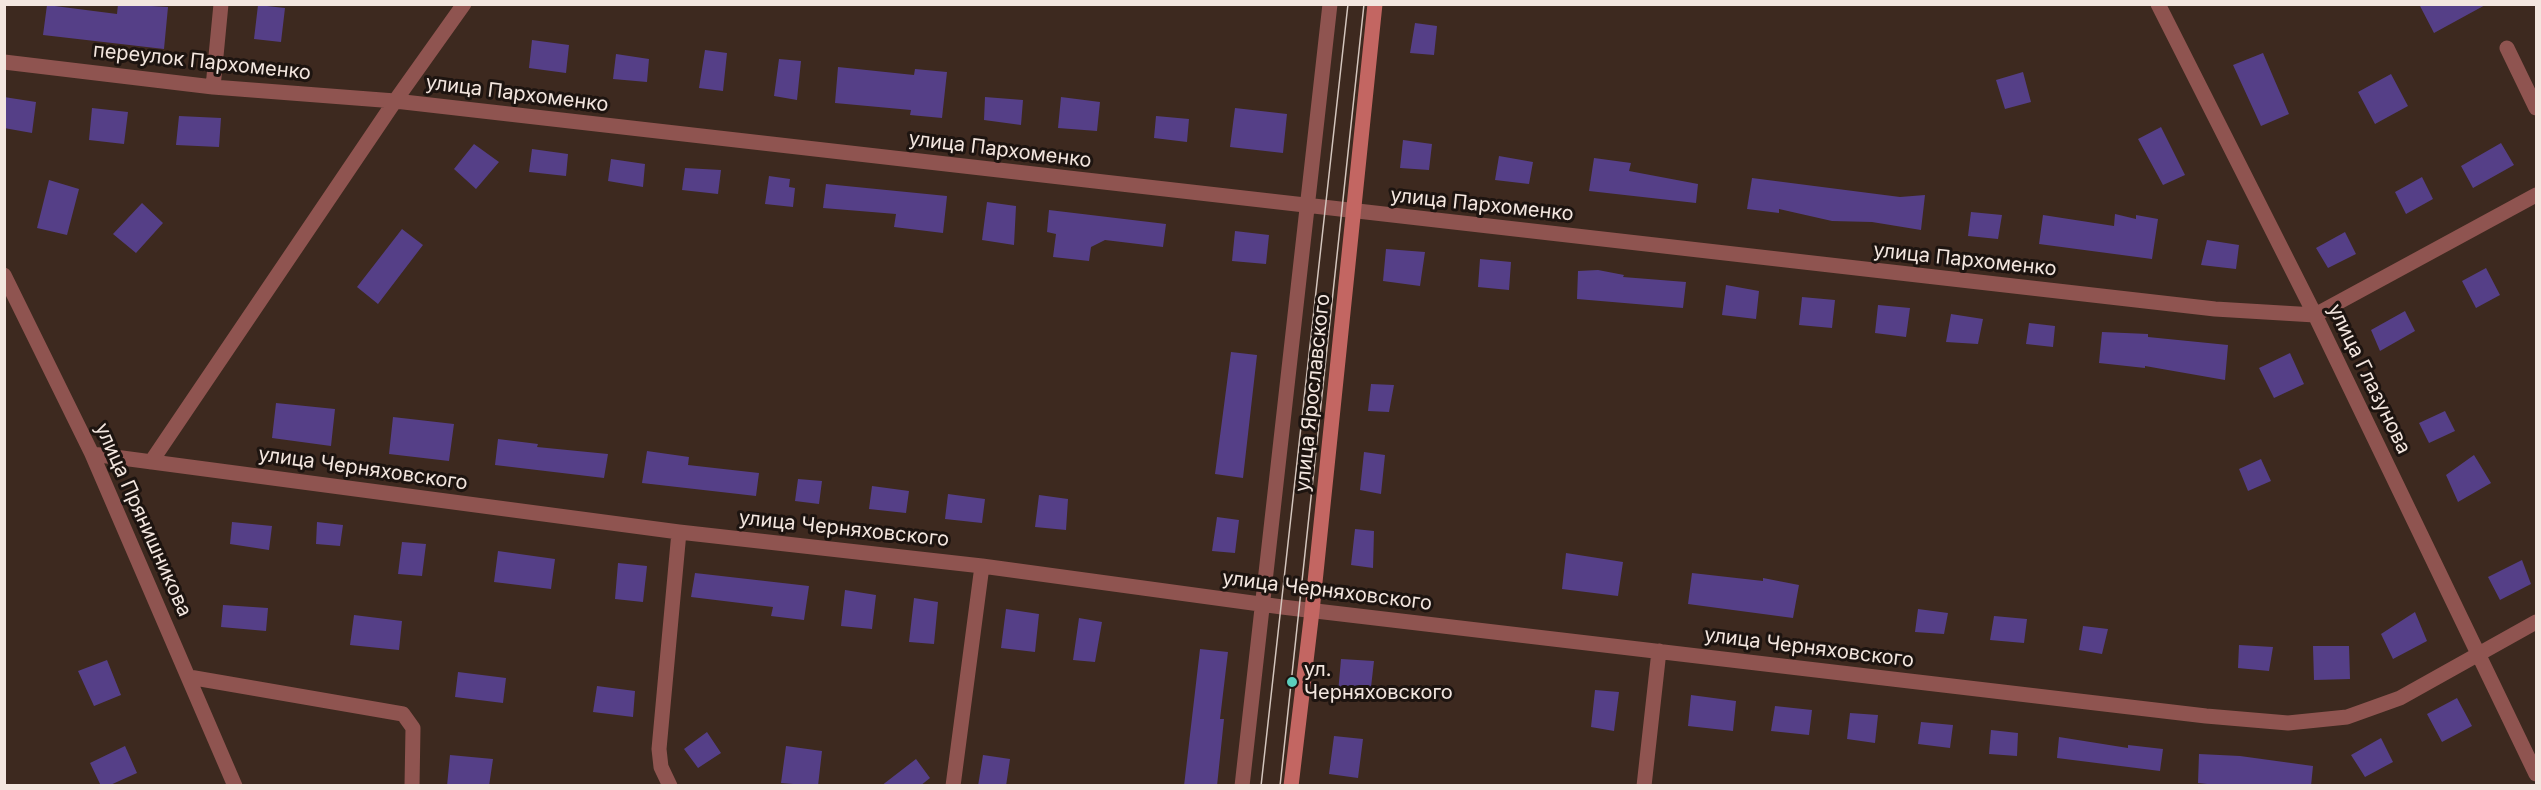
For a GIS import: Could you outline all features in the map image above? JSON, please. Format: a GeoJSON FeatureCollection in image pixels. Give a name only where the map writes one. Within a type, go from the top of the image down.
{"type":"FeatureCollection","features":[{"type":"Feature","properties":{"kind":"street"},"geometry":{"type":"LineString","coordinates":[[213,87],[221,4]]}},
{"type":"Feature","properties":{"kind":"street","name":"улица Прянишникова"},"geometry":{"type":"LineString","coordinates":[[151,462],[464,4]]}},
{"type":"Feature","properties":{"kind":"street"},"geometry":{"type":"LineString","coordinates":[[1242,786],[1330,4]]}},
{"type":"Feature","properties":{"kind":"street","name":"улица Ярославского"},"geometry":{"type":"LineString","coordinates":[[1292,786],[1375,4]]}},
{"type":"Feature","properties":{"kind":"street","name":"улица Глазунова"},"geometry":{"type":"LineString","coordinates":[[2158,4],[2315,315],[2536,774]]}},
{"type":"Feature","properties":{"kind":"street"},"geometry":{"type":"LineString","coordinates":[[2506,48],[2536,108]]}},
{"type":"Feature","properties":{"kind":"street","name":"переулок Пархоменко"},"geometry":{"type":"LineString","coordinates":[[4,62],[213,87],[396,101]]}},
{"type":"Feature","properties":{"kind":"street","name":"улица Пархоменко"},"geometry":{"type":"LineString","coordinates":[[396,101],[2216,309],[2315,315]]}},
{"type":"Feature","properties":{"kind":"street"},"geometry":{"type":"LineString","coordinates":[[2315,315],[2536,195]]}},
{"type":"Feature","properties":{"kind":"street","name":"улица Прянишникова"},"geometry":{"type":"LineString","coordinates":[[4,275],[92,454],[235,786]]}},
{"type":"Feature","properties":{"kind":"street","name":"улица Черняховского"},"geometry":{"type":"LineString","coordinates":[[92,454],[679,532],[982,566],[1312,611],[2206,716],[2288,723],[2347,717],[2400,698],[2536,622]]}},
{"type":"Feature","properties":{"kind":"street"},"geometry":{"type":"LineString","coordinates":[[670,786],[661,767],[659,749],[679,532]]}},
{"type":"Feature","properties":{"kind":"street"},"geometry":{"type":"LineString","coordinates":[[953,786],[982,566]]}},
{"type":"Feature","properties":{"kind":"street"},"geometry":{"type":"LineString","coordinates":[[1644,786],[1659,651]]}},
{"type":"Feature","properties":{"kind":"street"},"geometry":{"type":"LineString","coordinates":[[189,677],[403,714],[413,728],[412,786]]}},
{"type":"Feature","properties":{"kind":"building"},"geometry":{"type":"Polygon","coordinates":[[[118,4],[168,7],[164,49],[43,35],[47,5],[117,14],[118,4]]]}},
{"type":"Feature","properties":{"kind":"building"},"geometry":{"type":"Polygon","coordinates":[[[2419,4],[2487,4],[2434,33],[2419,4]]]}},
{"type":"Feature","properties":{"kind":"building"},"geometry":{"type":"Polygon","coordinates":[[[258,5],[285,8],[281,42],[254,39],[258,5]]]}},
{"type":"Feature","properties":{"kind":"building"},"geometry":{"type":"Polygon","coordinates":[[[1415,23],[1437,26],[1434,55],[1410,53],[1415,23]]]}},
{"type":"Feature","properties":{"kind":"building"},"geometry":{"type":"Polygon","coordinates":[[[532,40],[569,45],[566,73],[529,68],[532,40]]]}},
{"type":"Feature","properties":{"kind":"building"},"geometry":{"type":"Polygon","coordinates":[[[705,50],[727,53],[723,91],[699,88],[705,50]]]}},
{"type":"Feature","properties":{"kind":"building"},"geometry":{"type":"Polygon","coordinates":[[[2263,53],[2289,114],[2261,126],[2233,65],[2263,53]]]}},
{"type":"Feature","properties":{"kind":"building"},"geometry":{"type":"Polygon","coordinates":[[[616,54],[649,59],[647,82],[613,79],[616,54]]]}},
{"type":"Feature","properties":{"kind":"building"},"geometry":{"type":"Polygon","coordinates":[[[779,59],[801,61],[797,100],[774,96],[779,59]]]}},
{"type":"Feature","properties":{"kind":"building"},"geometry":{"type":"Polygon","coordinates":[[[838,67],[914,75],[915,69],[947,72],[942,118],[910,115],[911,110],[835,103],[838,67]]]}},
{"type":"Feature","properties":{"kind":"building"},"geometry":{"type":"Polygon","coordinates":[[[2023,72],[2031,102],[2005,109],[1996,80],[2023,72]]]}},
{"type":"Feature","properties":{"kind":"building"},"geometry":{"type":"Polygon","coordinates":[[[2391,74],[2408,106],[2375,124],[2358,92],[2391,74]]]}},
{"type":"Feature","properties":{"kind":"building"},"geometry":{"type":"Polygon","coordinates":[[[4,97],[36,102],[32,133],[4,128],[4,97]]]}},
{"type":"Feature","properties":{"kind":"building"},"geometry":{"type":"Polygon","coordinates":[[[985,97],[1023,100],[1021,125],[984,120],[985,97]]]}},
{"type":"Feature","properties":{"kind":"building"},"geometry":{"type":"Polygon","coordinates":[[[1061,97],[1100,102],[1097,131],[1058,128],[1061,97]]]}},
{"type":"Feature","properties":{"kind":"building"},"geometry":{"type":"Polygon","coordinates":[[[92,108],[128,112],[124,144],[89,140],[92,108]]]}},
{"type":"Feature","properties":{"kind":"building"},"geometry":{"type":"Polygon","coordinates":[[[1235,108],[1287,114],[1283,153],[1230,147],[1235,108]]]}},
{"type":"Feature","properties":{"kind":"building"},"geometry":{"type":"Polygon","coordinates":[[[179,116],[221,118],[219,147],[176,145],[179,116]]]}},
{"type":"Feature","properties":{"kind":"building"},"geometry":{"type":"Polygon","coordinates":[[[1156,116],[1189,119],[1187,142],[1154,138],[1156,116]]]}},
{"type":"Feature","properties":{"kind":"building"},"geometry":{"type":"Polygon","coordinates":[[[2161,127],[2185,175],[2163,185],[2138,139],[2161,127]]]}},
{"type":"Feature","properties":{"kind":"building"},"geometry":{"type":"Polygon","coordinates":[[[1403,140],[1432,144],[1429,170],[1400,168],[1403,140]]]}},
{"type":"Feature","properties":{"kind":"building"},"geometry":{"type":"Polygon","coordinates":[[[2501,143],[2514,165],[2473,188],[2461,166],[2501,143]]]}},
{"type":"Feature","properties":{"kind":"building"},"geometry":{"type":"Polygon","coordinates":[[[474,144],[499,162],[476,189],[454,169],[474,144]]]}},
{"type":"Feature","properties":{"kind":"building"},"geometry":{"type":"Polygon","coordinates":[[[532,149],[568,154],[566,176],[529,172],[532,149]]]}},
{"type":"Feature","properties":{"kind":"building"},"geometry":{"type":"Polygon","coordinates":[[[1499,156],[1533,162],[1529,184],[1495,180],[1499,156]]]}},
{"type":"Feature","properties":{"kind":"building"},"geometry":{"type":"Polygon","coordinates":[[[1594,158],[1631,163],[1629,171],[1698,184],[1696,203],[1589,191],[1594,158]]]}},
{"type":"Feature","properties":{"kind":"building"},"geometry":{"type":"Polygon","coordinates":[[[611,159],[645,164],[643,187],[608,181],[611,159]]]}},
{"type":"Feature","properties":{"kind":"building"},"geometry":{"type":"Polygon","coordinates":[[[685,168],[721,170],[718,194],[682,190],[685,168]]]}},
{"type":"Feature","properties":{"kind":"building"},"geometry":{"type":"Polygon","coordinates":[[[769,176],[790,179],[789,187],[795,188],[793,207],[765,204],[769,176]]]}},
{"type":"Feature","properties":{"kind":"building"},"geometry":{"type":"Polygon","coordinates":[[[2422,177],[2433,199],[2406,214],[2395,192],[2422,177]]]}},
{"type":"Feature","properties":{"kind":"building"},"geometry":{"type":"Polygon","coordinates":[[[1752,178],[1900,197],[1925,195],[1921,230],[1872,222],[1832,221],[1779,209],[1779,213],[1747,209],[1752,178]]]}},
{"type":"Feature","properties":{"kind":"building"},"geometry":{"type":"Polygon","coordinates":[[[49,180],[79,189],[67,235],[37,228],[49,180]]]}},
{"type":"Feature","properties":{"kind":"building"},"geometry":{"type":"Polygon","coordinates":[[[826,184],[947,196],[943,233],[894,227],[896,214],[823,208],[826,184]]]}},
{"type":"Feature","properties":{"kind":"building"},"geometry":{"type":"Polygon","coordinates":[[[987,202],[1016,206],[1014,245],[982,240],[987,202]]]}},
{"type":"Feature","properties":{"kind":"building"},"geometry":{"type":"Polygon","coordinates":[[[142,203],[163,223],[136,253],[113,234],[142,203]]]}},
{"type":"Feature","properties":{"kind":"building"},"geometry":{"type":"Polygon","coordinates":[[[1049,210],[1166,224],[1163,247],[1105,240],[1091,247],[1089,261],[1053,257],[1056,234],[1047,232],[1049,210]]]}},
{"type":"Feature","properties":{"kind":"building"},"geometry":{"type":"Polygon","coordinates":[[[1971,212],[2002,215],[1998,239],[1968,236],[1971,212]]]}},
{"type":"Feature","properties":{"kind":"building"},"geometry":{"type":"Polygon","coordinates":[[[2115,214],[2136,219],[2136,215],[2158,219],[2152,259],[2039,244],[2043,215],[2114,226],[2115,214]]]}},
{"type":"Feature","properties":{"kind":"building"},"geometry":{"type":"Polygon","coordinates":[[[402,229],[423,245],[378,304],[357,287],[402,229]]]}},
{"type":"Feature","properties":{"kind":"building"},"geometry":{"type":"Polygon","coordinates":[[[1235,231],[1269,235],[1266,264],[1232,261],[1235,231]]]}},
{"type":"Feature","properties":{"kind":"building"},"geometry":{"type":"Polygon","coordinates":[[[2345,232],[2356,254],[2328,268],[2316,248],[2345,232]]]}},
{"type":"Feature","properties":{"kind":"building"},"geometry":{"type":"Polygon","coordinates":[[[2207,240],[2239,245],[2236,269],[2201,265],[2207,240]]]}},
{"type":"Feature","properties":{"kind":"building"},"geometry":{"type":"Polygon","coordinates":[[[1386,249],[1425,252],[1420,286],[1383,281],[1386,249]]]}},
{"type":"Feature","properties":{"kind":"building"},"geometry":{"type":"Polygon","coordinates":[[[1480,259],[1511,262],[1509,290],[1478,287],[1480,259]]]}},
{"type":"Feature","properties":{"kind":"building"},"geometry":{"type":"Polygon","coordinates":[[[2486,268],[2500,295],[2476,308],[2462,281],[2486,268]]]}},
{"type":"Feature","properties":{"kind":"building"},"geometry":{"type":"Polygon","coordinates":[[[1598,270],[1624,275],[1623,277],[1686,282],[1683,308],[1577,299],[1578,271],[1598,270]]]}},
{"type":"Feature","properties":{"kind":"building"},"geometry":{"type":"Polygon","coordinates":[[[1726,285],[1759,291],[1756,319],[1722,315],[1726,285]]]}},
{"type":"Feature","properties":{"kind":"building"},"geometry":{"type":"Polygon","coordinates":[[[1802,297],[1835,300],[1832,328],[1799,325],[1802,297]]]}},
{"type":"Feature","properties":{"kind":"building"},"geometry":{"type":"Polygon","coordinates":[[[1878,305],[1910,308],[1906,337],[1875,333],[1878,305]]]}},
{"type":"Feature","properties":{"kind":"building"},"geometry":{"type":"Polygon","coordinates":[[[2405,311],[2415,331],[2380,351],[2371,330],[2405,311]]]}},
{"type":"Feature","properties":{"kind":"building"},"geometry":{"type":"Polygon","coordinates":[[[1951,314],[1983,319],[1978,344],[1946,342],[1951,314]]]}},
{"type":"Feature","properties":{"kind":"building"},"geometry":{"type":"Polygon","coordinates":[[[2029,323],[2055,326],[2053,347],[2026,344],[2029,323]]]}},
{"type":"Feature","properties":{"kind":"building"},"geometry":{"type":"Polygon","coordinates":[[[2102,332],[2148,334],[2148,337],[2228,345],[2225,380],[2145,366],[2145,368],[2099,363],[2102,332]]]}},
{"type":"Feature","properties":{"kind":"building"},"geometry":{"type":"Polygon","coordinates":[[[1231,352],[1257,355],[1243,478],[1215,474],[1231,352]]]}},
{"type":"Feature","properties":{"kind":"building"},"geometry":{"type":"Polygon","coordinates":[[[2290,353],[2304,384],[2274,398],[2259,368],[2290,353]]]}},
{"type":"Feature","properties":{"kind":"building"},"geometry":{"type":"Polygon","coordinates":[[[1371,384],[1394,385],[1389,412],[1368,411],[1371,384]]]}},
{"type":"Feature","properties":{"kind":"building"},"geometry":{"type":"Polygon","coordinates":[[[276,403],[335,409],[331,446],[272,438],[276,403]]]}},
{"type":"Feature","properties":{"kind":"building"},"geometry":{"type":"Polygon","coordinates":[[[2445,411],[2455,431],[2429,443],[2419,423],[2445,411]]]}},
{"type":"Feature","properties":{"kind":"building"},"geometry":{"type":"Polygon","coordinates":[[[393,417],[454,424],[449,461],[389,454],[393,417]]]}},
{"type":"Feature","properties":{"kind":"building"},"geometry":{"type":"Polygon","coordinates":[[[498,439],[538,444],[537,447],[608,454],[604,478],[495,465],[498,439]]]}},
{"type":"Feature","properties":{"kind":"building"},"geometry":{"type":"Polygon","coordinates":[[[647,451],[689,457],[688,465],[759,473],[756,496],[642,483],[647,451]]]}},
{"type":"Feature","properties":{"kind":"building"},"geometry":{"type":"Polygon","coordinates":[[[1364,452],[1385,455],[1381,494],[1360,490],[1364,452]]]}},
{"type":"Feature","properties":{"kind":"building"},"geometry":{"type":"Polygon","coordinates":[[[2474,455],[2491,483],[2458,502],[2446,475],[2474,455]]]}},
{"type":"Feature","properties":{"kind":"building"},"geometry":{"type":"Polygon","coordinates":[[[2261,459],[2271,481],[2248,491],[2239,469],[2261,459]]]}},
{"type":"Feature","properties":{"kind":"building"},"geometry":{"type":"Polygon","coordinates":[[[798,479],[822,481],[819,504],[795,501],[798,479]]]}},
{"type":"Feature","properties":{"kind":"building"},"geometry":{"type":"Polygon","coordinates":[[[872,486],[909,491],[906,513],[869,509],[872,486]]]}},
{"type":"Feature","properties":{"kind":"building"},"geometry":{"type":"Polygon","coordinates":[[[948,494],[985,499],[982,523],[945,519],[948,494]]]}},
{"type":"Feature","properties":{"kind":"building"},"geometry":{"type":"Polygon","coordinates":[[[1039,495],[1068,499],[1066,530],[1035,527],[1039,495]]]}},
{"type":"Feature","properties":{"kind":"building"},"geometry":{"type":"Polygon","coordinates":[[[1217,517],[1239,520],[1235,553],[1212,551],[1217,517]]]}},
{"type":"Feature","properties":{"kind":"building"},"geometry":{"type":"Polygon","coordinates":[[[232,522],[272,526],[269,550],[230,544],[232,522]]]}},
{"type":"Feature","properties":{"kind":"building"},"geometry":{"type":"Polygon","coordinates":[[[317,522],[343,525],[340,546],[316,544],[317,522]]]}},
{"type":"Feature","properties":{"kind":"building"},"geometry":{"type":"Polygon","coordinates":[[[1355,529],[1374,531],[1373,568],[1351,565],[1355,529]]]}},
{"type":"Feature","properties":{"kind":"building"},"geometry":{"type":"Polygon","coordinates":[[[402,542],[426,544],[422,576],[398,574],[402,542]]]}},
{"type":"Feature","properties":{"kind":"building"},"geometry":{"type":"Polygon","coordinates":[[[498,551],[555,559],[551,589],[494,582],[498,551]]]}},
{"type":"Feature","properties":{"kind":"building"},"geometry":{"type":"Polygon","coordinates":[[[1566,553],[1623,562],[1618,596],[1562,589],[1566,553]]]}},
{"type":"Feature","properties":{"kind":"building"},"geometry":{"type":"Polygon","coordinates":[[[2522,560],[2531,584],[2500,600],[2488,577],[2522,560]]]}},
{"type":"Feature","properties":{"kind":"building"},"geometry":{"type":"Polygon","coordinates":[[[618,563],[647,566],[643,602],[615,599],[618,563]]]}},
{"type":"Feature","properties":{"kind":"building"},"geometry":{"type":"Polygon","coordinates":[[[695,573],[809,586],[804,620],[771,616],[773,607],[691,597],[695,573]]]}},
{"type":"Feature","properties":{"kind":"building"},"geometry":{"type":"Polygon","coordinates":[[[1692,573],[1763,581],[1763,578],[1799,585],[1793,618],[1688,604],[1692,573]]]}},
{"type":"Feature","properties":{"kind":"building"},"geometry":{"type":"Polygon","coordinates":[[[845,590],[876,595],[872,629],[841,626],[845,590]]]}},
{"type":"Feature","properties":{"kind":"building"},"geometry":{"type":"Polygon","coordinates":[[[914,598],[938,602],[934,644],[909,642],[914,598]]]}},
{"type":"Feature","properties":{"kind":"building"},"geometry":{"type":"Polygon","coordinates":[[[223,605],[268,608],[266,631],[221,627],[223,605]]]}},
{"type":"Feature","properties":{"kind":"building"},"geometry":{"type":"Polygon","coordinates":[[[1006,609],[1039,614],[1035,652],[1001,648],[1006,609]]]}},
{"type":"Feature","properties":{"kind":"building"},"geometry":{"type":"Polygon","coordinates":[[[1918,609],[1948,613],[1944,634],[1915,632],[1918,609]]]}},
{"type":"Feature","properties":{"kind":"building"},"geometry":{"type":"Polygon","coordinates":[[[2415,612],[2427,641],[2393,659],[2381,634],[2415,612]]]}},
{"type":"Feature","properties":{"kind":"building"},"geometry":{"type":"Polygon","coordinates":[[[354,615],[402,621],[399,650],[350,645],[354,615]]]}},
{"type":"Feature","properties":{"kind":"building"},"geometry":{"type":"Polygon","coordinates":[[[1994,616],[2027,619],[2024,643],[1990,640],[1994,616]]]}},
{"type":"Feature","properties":{"kind":"building"},"geometry":{"type":"Polygon","coordinates":[[[1079,618],[1102,622],[1095,662],[1073,660],[1079,618]]]}},
{"type":"Feature","properties":{"kind":"building"},"geometry":{"type":"Polygon","coordinates":[[[2083,626],[2108,629],[2102,654],[2079,650],[2083,626]]]}},
{"type":"Feature","properties":{"kind":"building"},"geometry":{"type":"Polygon","coordinates":[[[2239,645],[2273,647],[2269,671],[2238,668],[2239,645]]]}},
{"type":"Feature","properties":{"kind":"building"},"geometry":{"type":"Polygon","coordinates":[[[2313,646],[2349,646],[2350,679],[2314,680],[2313,646]]]}},
{"type":"Feature","properties":{"kind":"building"},"geometry":{"type":"Polygon","coordinates":[[[1200,649],[1228,652],[1220,719],[1224,719],[1217,786],[1184,786],[1200,649]]]}},
{"type":"Feature","properties":{"kind":"building"},"geometry":{"type":"Polygon","coordinates":[[[1341,659],[1374,661],[1370,696],[1338,693],[1341,659]]]}},
{"type":"Feature","properties":{"kind":"building"},"geometry":{"type":"Polygon","coordinates":[[[107,660],[121,695],[94,706],[78,671],[107,660]]]}},
{"type":"Feature","properties":{"kind":"building"},"geometry":{"type":"Polygon","coordinates":[[[458,672],[506,678],[503,703],[455,697],[458,672]]]}},
{"type":"Feature","properties":{"kind":"building"},"geometry":{"type":"Polygon","coordinates":[[[597,686],[635,691],[633,717],[593,712],[597,686]]]}},
{"type":"Feature","properties":{"kind":"building"},"geometry":{"type":"Polygon","coordinates":[[[1595,690],[1619,692],[1614,731],[1591,727],[1595,690]]]}},
{"type":"Feature","properties":{"kind":"building"},"geometry":{"type":"Polygon","coordinates":[[[1691,695],[1736,701],[1733,731],[1688,726],[1691,695]]]}},
{"type":"Feature","properties":{"kind":"building"},"geometry":{"type":"Polygon","coordinates":[[[2457,698],[2472,726],[2442,742],[2427,714],[2457,698]]]}},
{"type":"Feature","properties":{"kind":"building"},"geometry":{"type":"Polygon","coordinates":[[[1775,706],[1812,710],[1809,735],[1771,731],[1775,706]]]}},
{"type":"Feature","properties":{"kind":"building"},"geometry":{"type":"Polygon","coordinates":[[[1850,713],[1878,715],[1875,743],[1847,739],[1850,713]]]}},
{"type":"Feature","properties":{"kind":"building"},"geometry":{"type":"Polygon","coordinates":[[[1921,722],[1953,725],[1950,748],[1918,744],[1921,722]]]}},
{"type":"Feature","properties":{"kind":"building"},"geometry":{"type":"Polygon","coordinates":[[[1991,730],[2018,733],[2017,756],[1989,754],[1991,730]]]}},
{"type":"Feature","properties":{"kind":"building"},"geometry":{"type":"Polygon","coordinates":[[[707,732],[721,753],[698,768],[684,749],[707,732]]]}},
{"type":"Feature","properties":{"kind":"building"},"geometry":{"type":"Polygon","coordinates":[[[1334,736],[1363,739],[1358,778],[1329,774],[1334,736]]]}},
{"type":"Feature","properties":{"kind":"building"},"geometry":{"type":"Polygon","coordinates":[[[2059,737],[2128,748],[2128,745],[2163,749],[2160,771],[2057,758],[2059,737]]]}},
{"type":"Feature","properties":{"kind":"building"},"geometry":{"type":"Polygon","coordinates":[[[2381,738],[2393,762],[2365,777],[2351,755],[2381,738]]]}},
{"type":"Feature","properties":{"kind":"building"},"geometry":{"type":"Polygon","coordinates":[[[125,746],[137,773],[108,786],[101,786],[90,763],[125,746]]]}},
{"type":"Feature","properties":{"kind":"building"},"geometry":{"type":"Polygon","coordinates":[[[786,746],[822,751],[818,786],[781,783],[786,746]]]}},
{"type":"Feature","properties":{"kind":"building"},"geometry":{"type":"Polygon","coordinates":[[[2199,754],[2240,756],[2313,766],[2311,786],[2225,786],[2198,783],[2199,754]]]}},
{"type":"Feature","properties":{"kind":"building"},"geometry":{"type":"Polygon","coordinates":[[[450,755],[493,759],[489,786],[447,786],[450,755]]]}},
{"type":"Feature","properties":{"kind":"building"},"geometry":{"type":"Polygon","coordinates":[[[983,755],[1010,759],[1006,786],[978,786],[983,755]]]}},
{"type":"Feature","properties":{"kind":"building"},"geometry":{"type":"Polygon","coordinates":[[[916,759],[930,778],[920,786],[881,786],[916,759]]]}},
{"type":"Feature","properties":{"kind":"tram line"},"geometry":{"type":"LineString","coordinates":[[1261,786],[1348,4]]}},
{"type":"Feature","properties":{"kind":"tram line"},"geometry":{"type":"LineString","coordinates":[[1280,786],[1364,4]]}},
{"type":"Feature","properties":{"kind":"place","name":"ул. Черняховского"},"geometry":{"type":"Point","coordinates":[1292,682]}}]}
